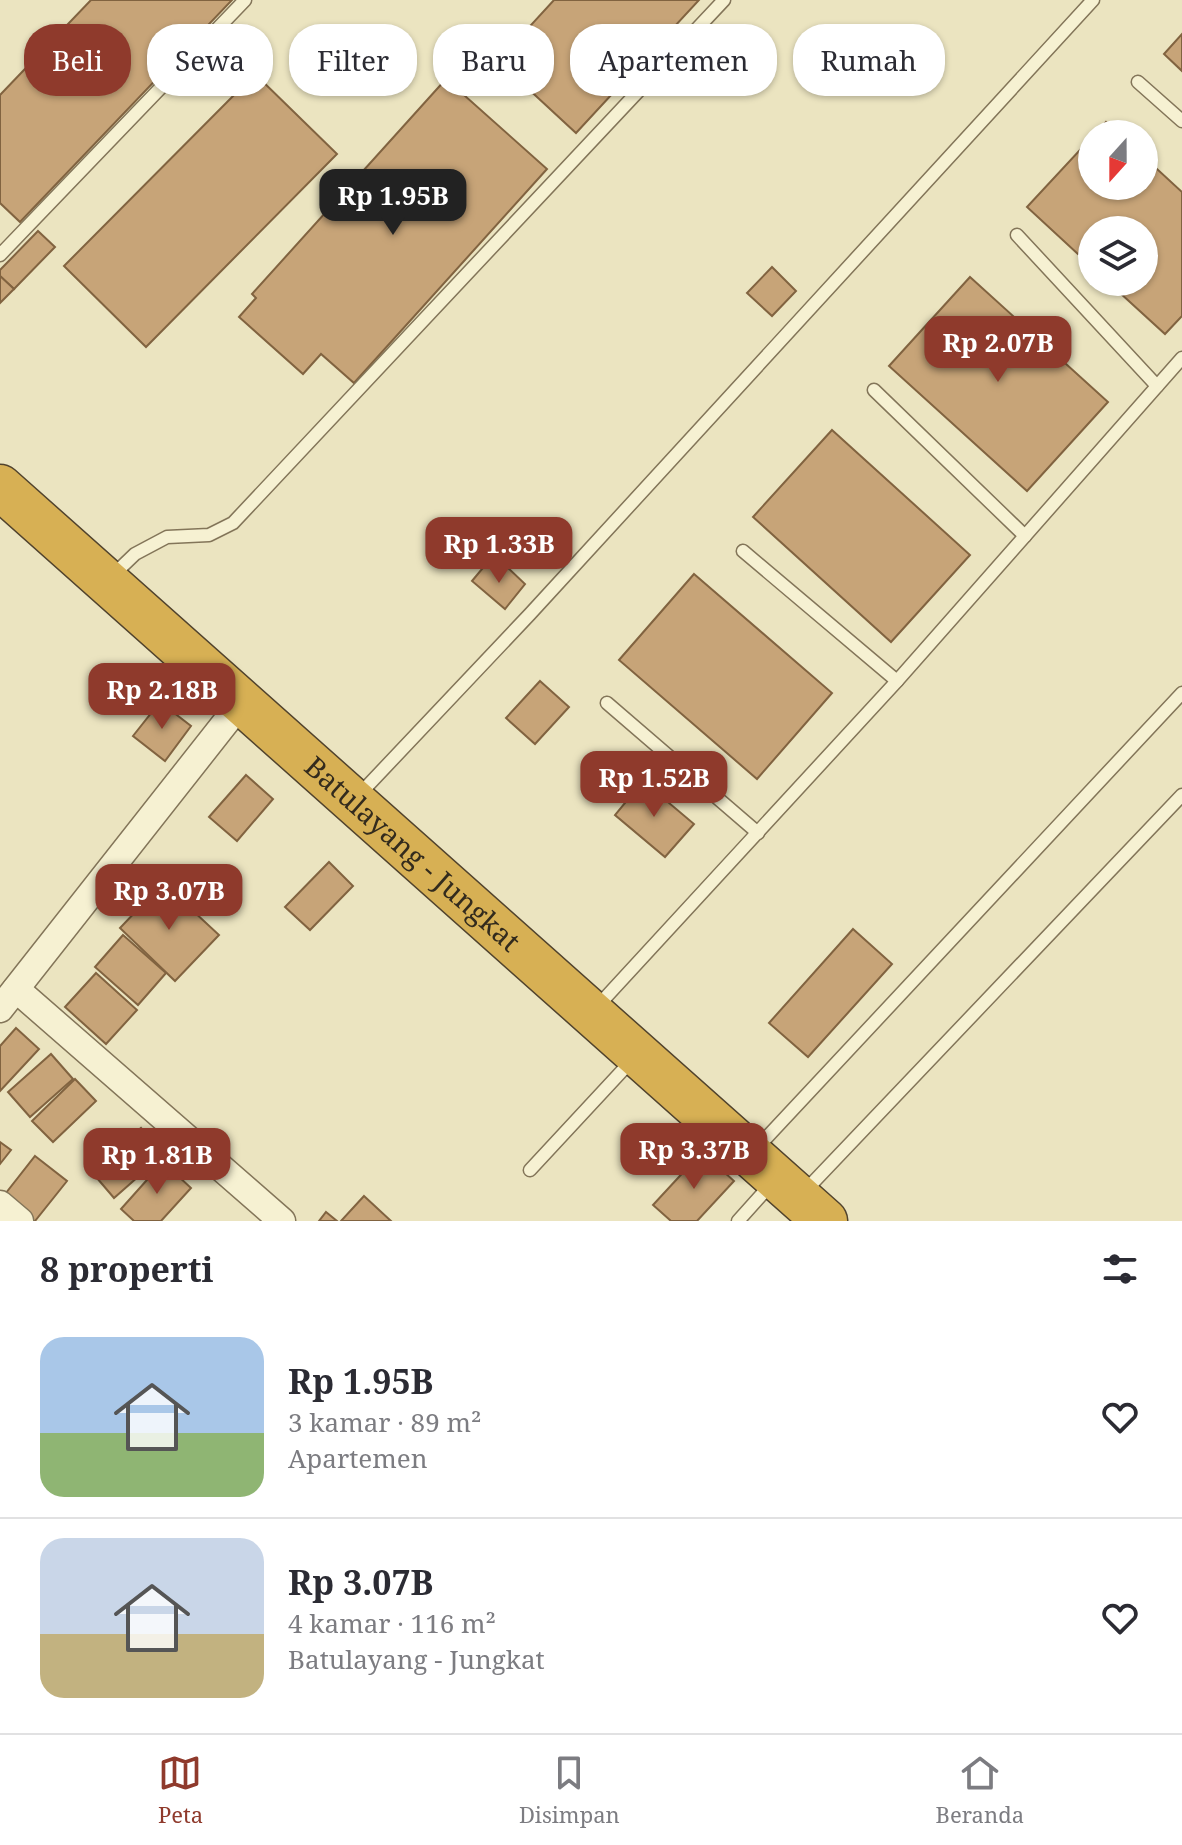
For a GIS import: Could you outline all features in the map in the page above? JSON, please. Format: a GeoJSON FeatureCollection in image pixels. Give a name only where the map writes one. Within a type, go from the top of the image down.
{"type":"FeatureCollection","features":[{"type":"Feature","properties":{"kind":"highway","name":"Batulayang - Jungkat"},"geometry":{"type":"LineString","coordinates":[[0,487],[788,1188]]}},
{"type":"Feature","properties":{"kind":"street"},"geometry":{"type":"LineString","coordinates":[[241,703],[8,999],[282,1221]]}},
{"type":"Feature","properties":{"kind":"street"},"geometry":{"type":"LineString","coordinates":[[0,1204],[20,1221]]}},
{"type":"Feature","properties":{"kind":"lane"},"geometry":{"type":"LineString","coordinates":[[0,255],[245,0]]}},
{"type":"Feature","properties":{"kind":"lane"},"geometry":{"type":"LineString","coordinates":[[107,581],[135,554],[167,537],[209,535],[233,523],[724,0]]}},
{"type":"Feature","properties":{"kind":"lane"},"geometry":{"type":"LineString","coordinates":[[352,802],[530,614],[1093,0]]}},
{"type":"Feature","properties":{"kind":"lane"},"geometry":{"type":"LineString","coordinates":[[1138,82],[1182,121]]}},
{"type":"Feature","properties":{"kind":"lane"},"geometry":{"type":"LineString","coordinates":[[1017,235],[1157,386]]}},
{"type":"Feature","properties":{"kind":"lane"},"geometry":{"type":"LineString","coordinates":[[593,1012],[897,681],[1182,358]]}},
{"type":"Feature","properties":{"kind":"lane"},"geometry":{"type":"LineString","coordinates":[[874,390],[1025,536]]}},
{"type":"Feature","properties":{"kind":"lane"},"geometry":{"type":"LineString","coordinates":[[743,551],[897,681]]}},
{"type":"Feature","properties":{"kind":"lane"},"geometry":{"type":"LineString","coordinates":[[788,1188],[1182,693]]}},
{"type":"Feature","properties":{"kind":"lane"},"geometry":{"type":"LineString","coordinates":[[607,703],[758,833]]}},
{"type":"Feature","properties":{"kind":"lane"},"geometry":{"type":"LineString","coordinates":[[738,1221],[788,1188],[1182,795]]}},
{"type":"Feature","properties":{"kind":"lane"},"geometry":{"type":"LineString","coordinates":[[530,1170],[639,1053]]}},
{"type":"Feature","properties":{"kind":"building"},"geometry":{"type":"Polygon","coordinates":[[[91,0],[232,0],[209,24],[147,24],[147,89],[20,222],[0,203],[0,95],[24,70],[24,96],[131,96],[131,24],[68,24],[91,0]]]}},
{"type":"Feature","properties":{"kind":"building"},"geometry":{"type":"Polygon","coordinates":[[[554,0],[699,0],[677,24],[570,24],[570,96],[610,96],[576,133],[536,96],[554,96],[554,24],[532,24],[554,0]]]}},
{"type":"Feature","properties":{"kind":"building"},"geometry":{"type":"Polygon","coordinates":[[[1182,34],[1182,71],[1164,54],[1182,34]]]}},
{"type":"Feature","properties":{"kind":"building"},"geometry":{"type":"Polygon","coordinates":[[[273,92],[337,154],[146,347],[64,266],[233,96],[273,96],[273,92]]]}},
{"type":"Feature","properties":{"kind":"building"},"geometry":{"type":"Polygon","coordinates":[[[433,93],[433,96],[465,96],[547,169],[354,383],[321,354],[303,374],[239,317],[256,298],[252,294],[433,93]]]}},
{"type":"Feature","properties":{"kind":"building"},"geometry":{"type":"Polygon","coordinates":[[[1078,152],[1078,200],[1158,200],[1158,170],[1182,192],[1182,316],[1165,334],[1123,296],[1158,296],[1158,216],[1078,216],[1078,254],[1027,207],[1078,152]]]}},
{"type":"Feature","properties":{"kind":"building"},"geometry":{"type":"Polygon","coordinates":[[[38,231],[55,247],[14,289],[0,276],[0,270],[38,231]]]}},
{"type":"Feature","properties":{"kind":"building"},"geometry":{"type":"Polygon","coordinates":[[[772,267],[796,291],[772,316],[747,293],[772,267]]]}},
{"type":"Feature","properties":{"kind":"building"},"geometry":{"type":"Polygon","coordinates":[[[0,276],[14,289],[0,303],[0,276]]]}},
{"type":"Feature","properties":{"kind":"building"},"geometry":{"type":"Polygon","coordinates":[[[970,277],[1108,402],[1027,491],[889,366],[970,277]]]}},
{"type":"Feature","properties":{"kind":"building"},"geometry":{"type":"Polygon","coordinates":[[[832,430],[970,555],[891,642],[753,517],[832,430]]]}},
{"type":"Feature","properties":{"kind":"building"},"geometry":{"type":"Polygon","coordinates":[[[487,563],[501,576],[507,567],[525,584],[505,609],[472,581],[487,563]]]}},
{"type":"Feature","properties":{"kind":"building"},"geometry":{"type":"Polygon","coordinates":[[[694,574],[832,693],[757,779],[619,660],[694,574]]]}},
{"type":"Feature","properties":{"kind":"building"},"geometry":{"type":"Polygon","coordinates":[[[540,681],[569,707],[535,744],[506,718],[540,681]]]}},
{"type":"Feature","properties":{"kind":"building"},"geometry":{"type":"Polygon","coordinates":[[[160,702],[191,726],[165,761],[133,736],[160,702]]]}},
{"type":"Feature","properties":{"kind":"building"},"geometry":{"type":"Polygon","coordinates":[[[246,775],[273,799],[237,841],[209,817],[246,775]]]}},
{"type":"Feature","properties":{"kind":"building"},"geometry":{"type":"Polygon","coordinates":[[[643,781],[694,824],[665,857],[615,815],[643,781]]]}},
{"type":"Feature","properties":{"kind":"building"},"geometry":{"type":"Polygon","coordinates":[[[329,862],[353,886],[310,930],[285,907],[329,862]]]}},
{"type":"Feature","properties":{"kind":"building"},"geometry":{"type":"Polygon","coordinates":[[[163,883],[219,935],[175,981],[120,928],[163,883]]]}},
{"type":"Feature","properties":{"kind":"building"},"geometry":{"type":"Polygon","coordinates":[[[853,929],[892,964],[808,1057],[769,1023],[853,929]]]}},
{"type":"Feature","properties":{"kind":"building"},"geometry":{"type":"Polygon","coordinates":[[[123,935],[166,973],[138,1005],[95,967],[123,935]]]}},
{"type":"Feature","properties":{"kind":"building"},"geometry":{"type":"Polygon","coordinates":[[[96,973],[137,1010],[106,1044],[65,1007],[96,973]]]}},
{"type":"Feature","properties":{"kind":"building"},"geometry":{"type":"Polygon","coordinates":[[[16,1028],[39,1049],[0,1091],[0,1046],[16,1028]]]}},
{"type":"Feature","properties":{"kind":"building"},"geometry":{"type":"Polygon","coordinates":[[[51,1054],[73,1079],[30,1117],[8,1092],[51,1054]]]}},
{"type":"Feature","properties":{"kind":"building"},"geometry":{"type":"Polygon","coordinates":[[[75,1079],[96,1101],[53,1142],[32,1121],[75,1079]]]}},
{"type":"Feature","properties":{"kind":"building"},"geometry":{"type":"Polygon","coordinates":[[[141,1128],[164,1154],[114,1198],[91,1171],[141,1128]]]}},
{"type":"Feature","properties":{"kind":"building"},"geometry":{"type":"Polygon","coordinates":[[[0,1142],[11,1150],[0,1164],[0,1142]]]}},
{"type":"Feature","properties":{"kind":"building"},"geometry":{"type":"Polygon","coordinates":[[[702,1152],[734,1181],[697,1221],[671,1221],[653,1205],[702,1152]]]}},
{"type":"Feature","properties":{"kind":"building"},"geometry":{"type":"Polygon","coordinates":[[[35,1156],[67,1181],[35,1221],[31,1221],[2,1198],[35,1156]]]}},
{"type":"Feature","properties":{"kind":"building"},"geometry":{"type":"Polygon","coordinates":[[[163,1162],[191,1188],[161,1221],[134,1221],[121,1209],[163,1162]]]}},
{"type":"Feature","properties":{"kind":"building"},"geometry":{"type":"Polygon","coordinates":[[[364,1196],[391,1221],[341,1221],[364,1196]]]}},
{"type":"Feature","properties":{"kind":"building"},"geometry":{"type":"Polygon","coordinates":[[[326,1212],[337,1221],[319,1221],[326,1212]]]}}]}
